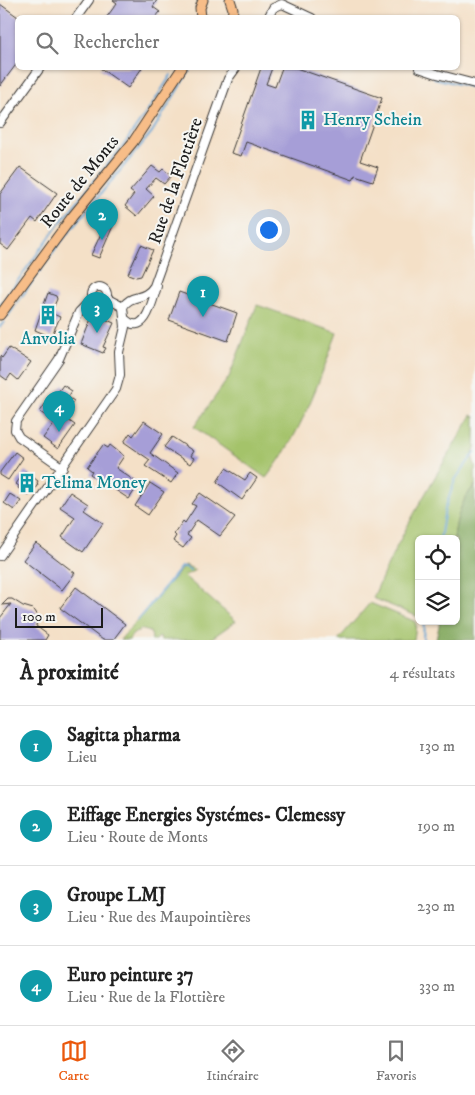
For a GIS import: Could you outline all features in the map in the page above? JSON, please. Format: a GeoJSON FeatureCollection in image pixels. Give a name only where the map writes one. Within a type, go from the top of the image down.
{"type":"FeatureCollection","features":[{"type":"Feature","properties":{"kind":"main road"},"geometry":{"type":"LineString","coordinates":[[230,0],[234,15]]}},
{"type":"Feature","properties":{"kind":"main road","name":"Route de Monts"},"geometry":{"type":"LineString","coordinates":[[0,314],[66,225],[133,142],[181,70]]}},
{"type":"Feature","properties":{"kind":"street"},"geometry":{"type":"LineString","coordinates":[[78,15],[89,0]]}},
{"type":"Feature","properties":{"kind":"street"},"geometry":{"type":"LineString","coordinates":[[270,15],[273,8],[282,4],[306,15]]}},
{"type":"Feature","properties":{"kind":"street"},"geometry":{"type":"LineString","coordinates":[[0,123],[39,70]]}},
{"type":"Feature","properties":{"kind":"street","name":"Rue de la Flottière"},"geometry":{"type":"LineString","coordinates":[[137,298],[150,292],[158,277],[228,79],[235,70]]}},
{"type":"Feature","properties":{"kind":"street"},"geometry":{"type":"LineString","coordinates":[[425,70],[475,84]]}},
{"type":"Feature","properties":{"kind":"street"},"geometry":{"type":"LineString","coordinates":[[124,318],[134,324],[143,322],[148,315],[158,277]]}},
{"type":"Feature","properties":{"kind":"street"},"geometry":{"type":"LineString","coordinates":[[63,468],[19,437],[15,430],[16,421],[59,359],[79,312],[92,299],[92,292],[98,287],[105,290],[106,298]]}},
{"type":"Feature","properties":{"kind":"street"},"geometry":{"type":"LineString","coordinates":[[106,298],[123,307]]}},
{"type":"Feature","properties":{"kind":"street"},"geometry":{"type":"LineString","coordinates":[[92,299],[96,303],[101,303],[106,298]]}},
{"type":"Feature","properties":{"kind":"street"},"geometry":{"type":"LineString","coordinates":[[0,556],[63,468],[116,389],[120,375],[119,352],[125,327],[123,307],[129,300],[137,298],[145,302],[148,315]]}},
{"type":"Feature","properties":{"kind":"street"},"geometry":{"type":"LineString","coordinates":[[119,352],[123,341],[134,324]]}},
{"type":"Feature","properties":{"kind":"green space"},"geometry":{"type":"Polygon","coordinates":[[[257,305],[337,333],[299,427],[266,478],[194,427],[229,377],[257,305]]]}},
{"type":"Feature","properties":{"kind":"green space"},"geometry":{"type":"Polygon","coordinates":[[[472,415],[475,417],[475,447],[472,456],[475,466],[475,485],[466,497],[460,510],[455,535],[415,535],[415,615],[373,598],[395,550],[432,482],[472,415]]]}},
{"type":"Feature","properties":{"kind":"green space"},"geometry":{"type":"Polygon","coordinates":[[[475,485],[475,640],[436,640],[439,625],[460,625],[460,535],[455,535],[458,517],[470,491],[475,485]]]}},
{"type":"Feature","properties":{"kind":"green space"},"geometry":{"type":"Polygon","coordinates":[[[185,565],[195,570],[184,576],[236,621],[209,640],[161,640],[160,636],[156,640],[151,640],[150,632],[141,629],[132,635],[129,640],[120,640],[185,565]]]}},
{"type":"Feature","properties":{"kind":"green space"},"geometry":{"type":"Polygon","coordinates":[[[370,603],[414,621],[416,625],[414,640],[338,640],[370,603]]]}},
{"type":"Feature","properties":{"kind":"building"},"geometry":{"type":"Polygon","coordinates":[[[113,0],[157,0],[153,7],[160,12],[158,15],[108,15],[117,3],[113,0]]]}},
{"type":"Feature","properties":{"kind":"building"},"geometry":{"type":"Polygon","coordinates":[[[0,4],[15,15],[15,66],[0,86],[0,4]]]}},
{"type":"Feature","properties":{"kind":"building"},"geometry":{"type":"Polygon","coordinates":[[[103,70],[141,70],[128,88],[103,70]]]}},
{"type":"Feature","properties":{"kind":"building","name":"Henry Schein"},"geometry":{"type":"Polygon","coordinates":[[[260,70],[271,70],[266,84],[275,87],[281,70],[302,70],[382,98],[360,161],[378,167],[373,181],[355,175],[353,180],[246,142],[241,156],[231,153],[260,70]]]}},
{"type":"Feature","properties":{"kind":"building"},"geometry":{"type":"Polygon","coordinates":[[[152,166],[160,172],[163,169],[171,176],[164,184],[156,178],[146,189],[154,196],[137,216],[125,206],[134,194],[130,191],[152,166]]]}},
{"type":"Feature","properties":{"kind":"building"},"geometry":{"type":"Polygon","coordinates":[[[20,167],[57,193],[37,222],[32,218],[8,250],[0,244],[0,194],[20,167]]]}},
{"type":"Feature","properties":{"kind":"building"},"geometry":{"type":"Polygon","coordinates":[[[106,223],[113,226],[99,258],[91,255],[106,223]]]}},
{"type":"Feature","properties":{"kind":"building"},"geometry":{"type":"Polygon","coordinates":[[[141,245],[153,250],[141,276],[136,277],[128,274],[141,245]]]}},
{"type":"Feature","properties":{"kind":"building"},"geometry":{"type":"Polygon","coordinates":[[[179,292],[237,313],[228,341],[169,320],[179,292]]]}},
{"type":"Feature","properties":{"kind":"building","name":"Anvolia"},"geometry":{"type":"Polygon","coordinates":[[[48,293],[56,296],[57,299],[51,313],[60,317],[51,337],[35,330],[48,293]]]}},
{"type":"Feature","properties":{"kind":"building"},"geometry":{"type":"Polygon","coordinates":[[[93,314],[114,323],[103,347],[106,348],[103,353],[81,344],[93,314]]]}},
{"type":"Feature","properties":{"kind":"building"},"geometry":{"type":"Polygon","coordinates":[[[9,348],[31,362],[18,380],[11,374],[7,380],[0,375],[0,356],[2,358],[9,348]]]}},
{"type":"Feature","properties":{"kind":"building"},"geometry":{"type":"Polygon","coordinates":[[[63,385],[72,391],[68,397],[74,401],[68,409],[53,399],[63,385]]]}},
{"type":"Feature","properties":{"kind":"building"},"geometry":{"type":"Polygon","coordinates":[[[45,404],[75,425],[58,449],[43,438],[55,422],[40,412],[45,404]]]}},
{"type":"Feature","properties":{"kind":"building"},"geometry":{"type":"Polygon","coordinates":[[[144,421],[163,434],[150,453],[178,473],[171,483],[145,466],[150,460],[124,442],[130,433],[133,436],[144,421]]]}},
{"type":"Feature","properties":{"kind":"building"},"geometry":{"type":"Polygon","coordinates":[[[172,437],[193,451],[190,456],[194,458],[190,464],[164,447],[172,437]]]}},
{"type":"Feature","properties":{"kind":"building"},"geometry":{"type":"Polygon","coordinates":[[[103,445],[108,448],[110,445],[124,456],[116,468],[139,484],[129,499],[90,474],[92,471],[87,467],[103,445]]]}},
{"type":"Feature","properties":{"kind":"building"},"geometry":{"type":"Polygon","coordinates":[[[15,452],[23,458],[8,480],[0,475],[0,472],[15,452]]]}},
{"type":"Feature","properties":{"kind":"building"},"geometry":{"type":"Polygon","coordinates":[[[226,468],[245,480],[250,473],[257,478],[242,500],[217,482],[226,468]]]}},
{"type":"Feature","properties":{"kind":"building","name":"Telima Money"},"geometry":{"type":"Polygon","coordinates":[[[25,471],[38,481],[33,492],[31,491],[28,495],[18,488],[19,486],[16,484],[25,471]]]}},
{"type":"Feature","properties":{"kind":"building"},"geometry":{"type":"Polygon","coordinates":[[[150,483],[164,492],[148,515],[135,506],[150,483]]]}},
{"type":"Feature","properties":{"kind":"building"},"geometry":{"type":"Polygon","coordinates":[[[70,492],[88,504],[84,510],[103,523],[83,552],[62,537],[75,517],[60,507],[70,492]]]}},
{"type":"Feature","properties":{"kind":"building"},"geometry":{"type":"Polygon","coordinates":[[[200,493],[235,517],[220,536],[197,520],[187,535],[191,538],[183,548],[173,541],[176,536],[174,534],[183,521],[185,523],[196,506],[192,504],[200,493]]]}},
{"type":"Feature","properties":{"kind":"building"},"geometry":{"type":"Polygon","coordinates":[[[10,494],[21,501],[14,510],[4,503],[10,494]]]}},
{"type":"Feature","properties":{"kind":"building"},"geometry":{"type":"Polygon","coordinates":[[[36,543],[75,573],[62,590],[23,560],[36,543]]]}},
{"type":"Feature","properties":{"kind":"building"},"geometry":{"type":"Polygon","coordinates":[[[76,587],[125,624],[113,640],[103,640],[60,608],[76,587]]]}},
{"type":"Feature","properties":{"kind":"building"},"geometry":{"type":"Polygon","coordinates":[[[8,599],[12,599],[35,611],[38,616],[36,626],[48,635],[45,640],[0,640],[0,618],[11,604],[2,605],[8,599]]]}},
{"type":"Feature","properties":{"kind":"waterway"},"geometry":{"type":"LineString","coordinates":[[8,316],[59,244],[152,132],[190,70]]}},
{"type":"Feature","properties":{"kind":"waterway"},"geometry":{"type":"LineString","coordinates":[[0,305],[62,220],[123,146],[171,75]]}},
{"type":"Feature","properties":{"kind":"waterway"},"geometry":{"type":"LineString","coordinates":[[434,78],[475,88]]}},
{"type":"Feature","properties":{"kind":"waterway"},"geometry":{"type":"LineString","coordinates":[[0,327],[4,322]]}},
{"type":"Feature","properties":{"kind":"waterway"},"geometry":{"type":"LineString","coordinates":[[441,535],[445,509],[455,480],[475,452]]}},
{"type":"Feature","properties":{"kind":"waterway"},"geometry":{"type":"LineString","coordinates":[[137,621],[181,567],[190,570]]}},
{"type":"Feature","properties":{"kind":"waterway"},"geometry":{"type":"LineString","coordinates":[[423,640],[424,625]]}},
{"type":"Feature","properties":{"kind":"place","name":"Henry Schein"},"geometry":{"type":"Point","coordinates":[308,120]}},
{"type":"Feature","properties":{"kind":"place","name":"Eiffage Energies Systémes- Clemessy"},"geometry":{"type":"Point","coordinates":[102,240]}},
{"type":"Feature","properties":{"kind":"place","name":"Anvolia"},"geometry":{"type":"Point","coordinates":[48,315]}},
{"type":"Feature","properties":{"kind":"place","name":"Sagitta pharma"},"geometry":{"type":"Point","coordinates":[203,317]}},
{"type":"Feature","properties":{"kind":"place","name":"Groupe LMJ"},"geometry":{"type":"Point","coordinates":[97,333]}},
{"type":"Feature","properties":{"kind":"place","name":"Euro peinture 37"},"geometry":{"type":"Point","coordinates":[59,432]}},
{"type":"Feature","properties":{"kind":"place","name":"Telima Money"},"geometry":{"type":"Point","coordinates":[27,483]}}]}
